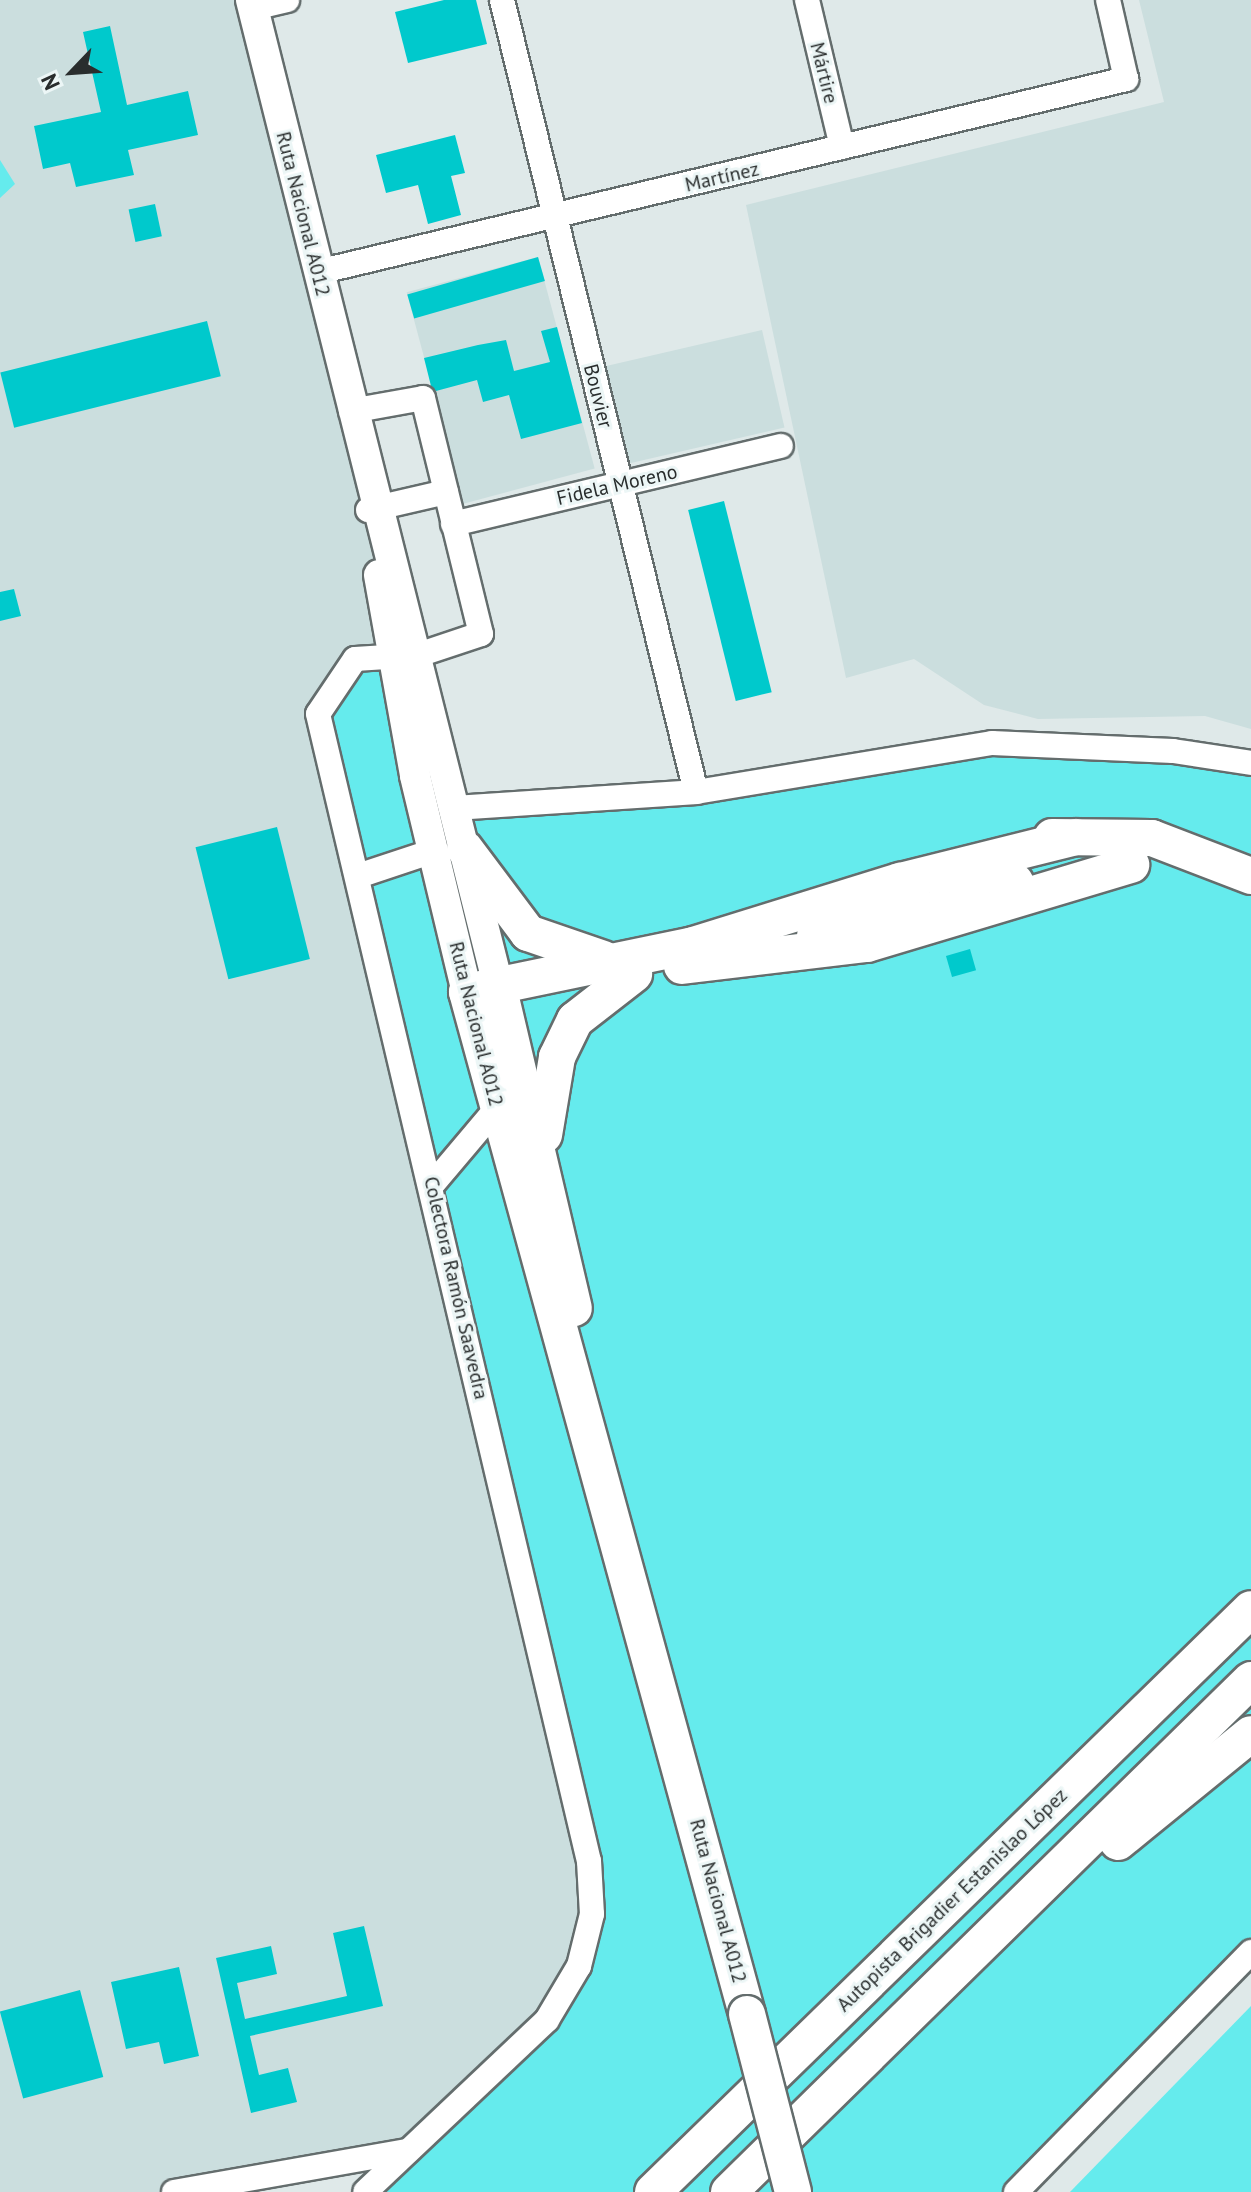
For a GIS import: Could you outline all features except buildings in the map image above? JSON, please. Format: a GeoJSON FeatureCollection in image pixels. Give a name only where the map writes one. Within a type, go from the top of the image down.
{"type":"FeatureCollection","features":[{"type":"Feature","properties":{"kind":"highway"},"geometry":{"type":"LineString","coordinates":[[486,1001],[628,967],[792,912],[1076,837],[1152,838],[1241,872]]}},
{"type":"Feature","properties":{"kind":"highway"},"geometry":{"type":"LineString","coordinates":[[765,955],[932,900],[1024,863],[1076,837]]}},
{"type":"Feature","properties":{"kind":"highway"},"geometry":{"type":"LineString","coordinates":[[449,850],[528,933],[585,958],[628,967],[867,944],[1131,865]]}},
{"type":"Feature","properties":{"kind":"highway"},"geometry":{"type":"LineString","coordinates":[[792,912],[932,900],[1131,865],[1241,872]]}},
{"type":"Feature","properties":{"kind":"highway"},"geometry":{"type":"LineString","coordinates":[[542,1161],[546,1101],[575,1020],[628,967]]}},
{"type":"Feature","properties":{"kind":"highway","name":"Ruta Nacional A012"},"geometry":{"type":"LineString","coordinates":[[486,1001],[497,1108],[642,1610],[793,2192]]}},
{"type":"Feature","properties":{"kind":"highway","name":"Ruta Nacional A012"},"geometry":{"type":"LineString","coordinates":[[486,1001],[542,1161],[642,1610]]}},
{"type":"Feature","properties":{"kind":"highway"},"geometry":{"type":"LineString","coordinates":[[1162,1695],[1178,1662],[1251,1582]]}},
{"type":"Feature","properties":{"kind":"highway","name":"Autopista Brigadier Estanislao López"},"geometry":{"type":"LineString","coordinates":[[653,2192],[1251,1609]]}},
{"type":"Feature","properties":{"kind":"highway"},"geometry":{"type":"LineString","coordinates":[[729,2192],[958,1971],[1251,1680]]}},
{"type":"Feature","properties":{"kind":"highway"},"geometry":{"type":"LineString","coordinates":[[958,1971],[1251,1734]]}},
{"type":"Feature","properties":{"kind":"main road","name":"Ruta Nacional A012"},"geometry":{"type":"LineString","coordinates":[[252,4],[375,509],[449,850],[486,1001]]}},
{"type":"Feature","properties":{"kind":"main road","name":"Ruta Nacional A012"},"geometry":{"type":"LineString","coordinates":[[406,657],[455,808],[449,850]]}},
{"type":"Feature","properties":{"kind":"street"},"geometry":{"type":"LineString","coordinates":[[252,4],[287,0]]}},
{"type":"Feature","properties":{"kind":"street","name":"Bouvier"},"geometry":{"type":"LineString","coordinates":[[502,0],[696,792]]}},
{"type":"Feature","properties":{"kind":"street","name":"Mártire"},"geometry":{"type":"LineString","coordinates":[[807,0],[842,147]]}},
{"type":"Feature","properties":{"kind":"street","name":"Martínez"},"geometry":{"type":"LineString","coordinates":[[318,272],[1126,79],[1108,0]]}},
{"type":"Feature","properties":{"kind":"street"},"geometry":{"type":"LineString","coordinates":[[353,419],[423,398],[481,634],[406,657]]}},
{"type":"Feature","properties":{"kind":"street","name":"Fidela Moreno"},"geometry":{"type":"LineString","coordinates":[[453,524],[781,446]]}},
{"type":"Feature","properties":{"kind":"street"},"geometry":{"type":"LineString","coordinates":[[375,509],[446,492]]}},
{"type":"Feature","properties":{"kind":"street","name":"Colectora Ramón Saavedra"},"geometry":{"type":"LineString","coordinates":[[365,2192],[547,2020],[579,1966],[592,1914],[589,1861],[432,1185],[318,714],[355,659],[406,657]]}},
{"type":"Feature","properties":{"kind":"street"},"geometry":{"type":"LineString","coordinates":[[455,808],[696,792],[992,743],[1173,751],[1251,763]]}},
{"type":"Feature","properties":{"kind":"street"},"geometry":{"type":"LineString","coordinates":[[358,876],[449,850]]}},
{"type":"Feature","properties":{"kind":"street"},"geometry":{"type":"LineString","coordinates":[[432,1185],[497,1108]]}},
{"type":"Feature","properties":{"kind":"street"},"geometry":{"type":"LineString","coordinates":[[1016,2192],[1251,1952]]}},
{"type":"Feature","properties":{"kind":"street"},"geometry":{"type":"LineString","coordinates":[[174,2192],[407,2151]]}},
{"type":"Feature","properties":{"kind":"shaded area"},"geometry":{"type":"Polygon","coordinates":[[[0,0],[251,0],[355,427],[592,1914],[547,2020],[407,2151],[174,2192],[0,2192],[0,0]]]}},
{"type":"Feature","properties":{"kind":"shaded area"},"geometry":{"type":"Polygon","coordinates":[[[1139,0],[1251,0],[1251,729],[1205,716],[1038,719],[984,705],[914,659],[846,678],[746,205],[1164,102],[1139,0]]]}},
{"type":"Feature","properties":{"kind":"shaded area"},"geometry":{"type":"Polygon","coordinates":[[[0,160],[15,184],[0,198],[0,160]]]}},
{"type":"Feature","properties":{"kind":"shaded area"},"geometry":{"type":"Polygon","coordinates":[[[538,257],[595,469],[463,504],[407,292],[538,257]]]}},
{"type":"Feature","properties":{"kind":"shaded area"},"geometry":{"type":"Polygon","coordinates":[[[762,330],[784,427],[627,464],[604,366],[762,330]]]}},
{"type":"Feature","properties":{"kind":"shaded area"},"geometry":{"type":"Polygon","coordinates":[[[355,659],[394,659],[455,807],[696,792],[936,748],[1251,763],[1251,1952],[1016,2192],[365,2192],[547,2020],[592,1914],[318,714],[355,659]]]}},
{"type":"Feature","properties":{"kind":"shaded area"},"geometry":{"type":"Polygon","coordinates":[[[1251,2006],[1251,2192],[1070,2192],[1251,2006]]]}}]}
